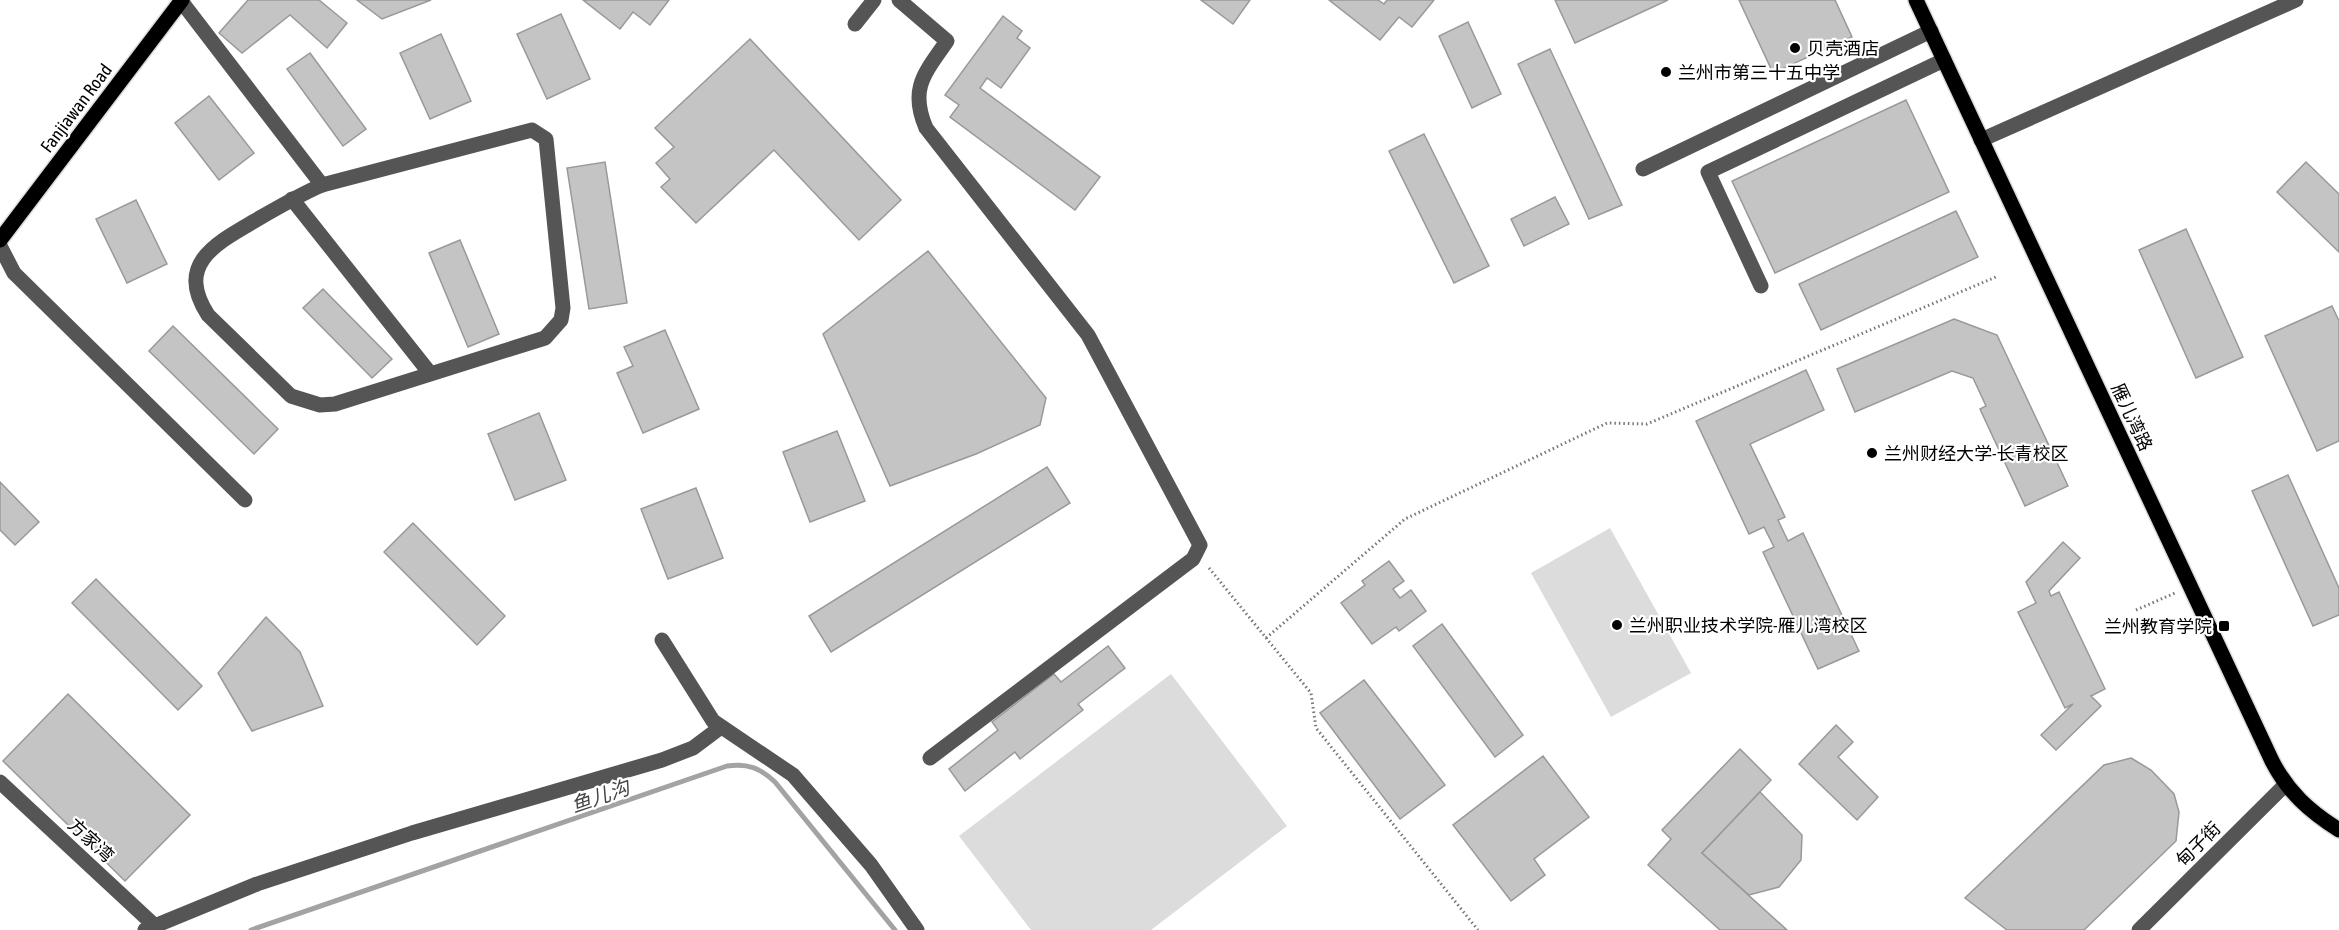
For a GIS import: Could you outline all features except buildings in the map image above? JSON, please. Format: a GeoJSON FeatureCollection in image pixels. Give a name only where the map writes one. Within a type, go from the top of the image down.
{"type":"FeatureCollection","features":[{"type":"Feature","properties":{"kind":"main road","name":"雁儿湾路"},"geometry":{"type":"LineString","coordinates":[[1916,0],[2285,786],[2319,818],[2339,830]]}},
{"type":"Feature","properties":{"kind":"main road","name":"Fanjiawan Road"},"geometry":{"type":"LineString","coordinates":[[0,240],[182,1]]}},
{"type":"Feature","properties":{"kind":"street"},"geometry":{"type":"LineString","coordinates":[[855,24],[874,0]]}},
{"type":"Feature","properties":{"kind":"street"},"geometry":{"type":"LineString","coordinates":[[899,0],[947,41],[921,80],[918,96],[920,113],[926,128],[1088,335],[1200,545],[1193,559],[930,758]]}},
{"type":"Feature","properties":{"kind":"street"},"geometry":{"type":"LineString","coordinates":[[1981,140],[2296,0]]}},
{"type":"Feature","properties":{"kind":"street"},"geometry":{"type":"LineString","coordinates":[[182,1],[322,185]]}},
{"type":"Feature","properties":{"kind":"street"},"geometry":{"type":"LineString","coordinates":[[1643,169],[1931,31]]}},
{"type":"Feature","properties":{"kind":"street"},"geometry":{"type":"LineString","coordinates":[[1761,286],[1708,172],[1944,60]]}},
{"type":"Feature","properties":{"kind":"street"},"geometry":{"type":"LineString","coordinates":[[532,130],[546,139],[563,308],[561,320],[545,338],[429,372],[335,404],[320,405],[305,402],[280,386],[208,315],[196,290],[198,269],[208,251],[292,199],[322,185],[532,130]]}},
{"type":"Feature","properties":{"kind":"street"},"geometry":{"type":"LineString","coordinates":[[292,199],[429,372]]}},
{"type":"Feature","properties":{"kind":"street"},"geometry":{"type":"LineString","coordinates":[[0,246],[14,273],[245,500]]}},
{"type":"Feature","properties":{"kind":"street"},"geometry":{"type":"LineString","coordinates":[[662,640],[713,721],[793,775],[871,865],[917,930]]}},
{"type":"Feature","properties":{"kind":"street"},"geometry":{"type":"LineString","coordinates":[[150,928],[257,884],[412,833],[662,760],[693,748],[721,727]]}},
{"type":"Feature","properties":{"kind":"street","name":"方家湾"},"geometry":{"type":"LineString","coordinates":[[0,782],[150,928]]}},
{"type":"Feature","properties":{"kind":"street","name":"甸子街"},"geometry":{"type":"LineString","coordinates":[[2139,930],[2285,786]]}},
{"type":"Feature","properties":{"kind":"path"},"geometry":{"type":"LineString","coordinates":[[1266,638],[1405,519],[1607,423],[1647,424],[1996,278]]}},
{"type":"Feature","properties":{"kind":"path"},"geometry":{"type":"LineString","coordinates":[[1209,568],[1311,693],[1316,728],[1478,930]]}},
{"type":"Feature","properties":{"kind":"path"},"geometry":{"type":"LineString","coordinates":[[2136,610],[2190,586]]}},
{"type":"Feature","properties":{"kind":"shaded area"},"geometry":{"type":"Polygon","coordinates":[[[1610,528],[1691,673],[1611,717],[1531,573],[1610,528]]]}},
{"type":"Feature","properties":{"kind":"shaded area"},"geometry":{"type":"Polygon","coordinates":[[[1171,674],[1287,826],[1151,930],[1031,930],[959,836],[1171,674]]]}},
{"type":"Feature","properties":{"kind":"waterway","name":"鱼儿沟"},"geometry":{"type":"LineString","coordinates":[[251,930],[734,765],[753,768],[775,782],[895,930]]}},
{"type":"Feature","properties":{"kind":"place","name":"贝壳酒店"},"geometry":{"type":"Point","coordinates":[1795,48]}},
{"type":"Feature","properties":{"kind":"place","name":"兰州市第三十五中学"},"geometry":{"type":"Point","coordinates":[1666,72]}},
{"type":"Feature","properties":{"kind":"place","name":"兰州财经大学-长青校区"},"geometry":{"type":"Point","coordinates":[1872,453]}},
{"type":"Feature","properties":{"kind":"place","name":"兰州职业技术学院-雁儿湾校区"},"geometry":{"type":"Point","coordinates":[1617,625]}},
{"type":"Feature","properties":{"kind":"place","name":"兰州教育学院"},"geometry":{"type":"Point","coordinates":[2224,626]}}]}
